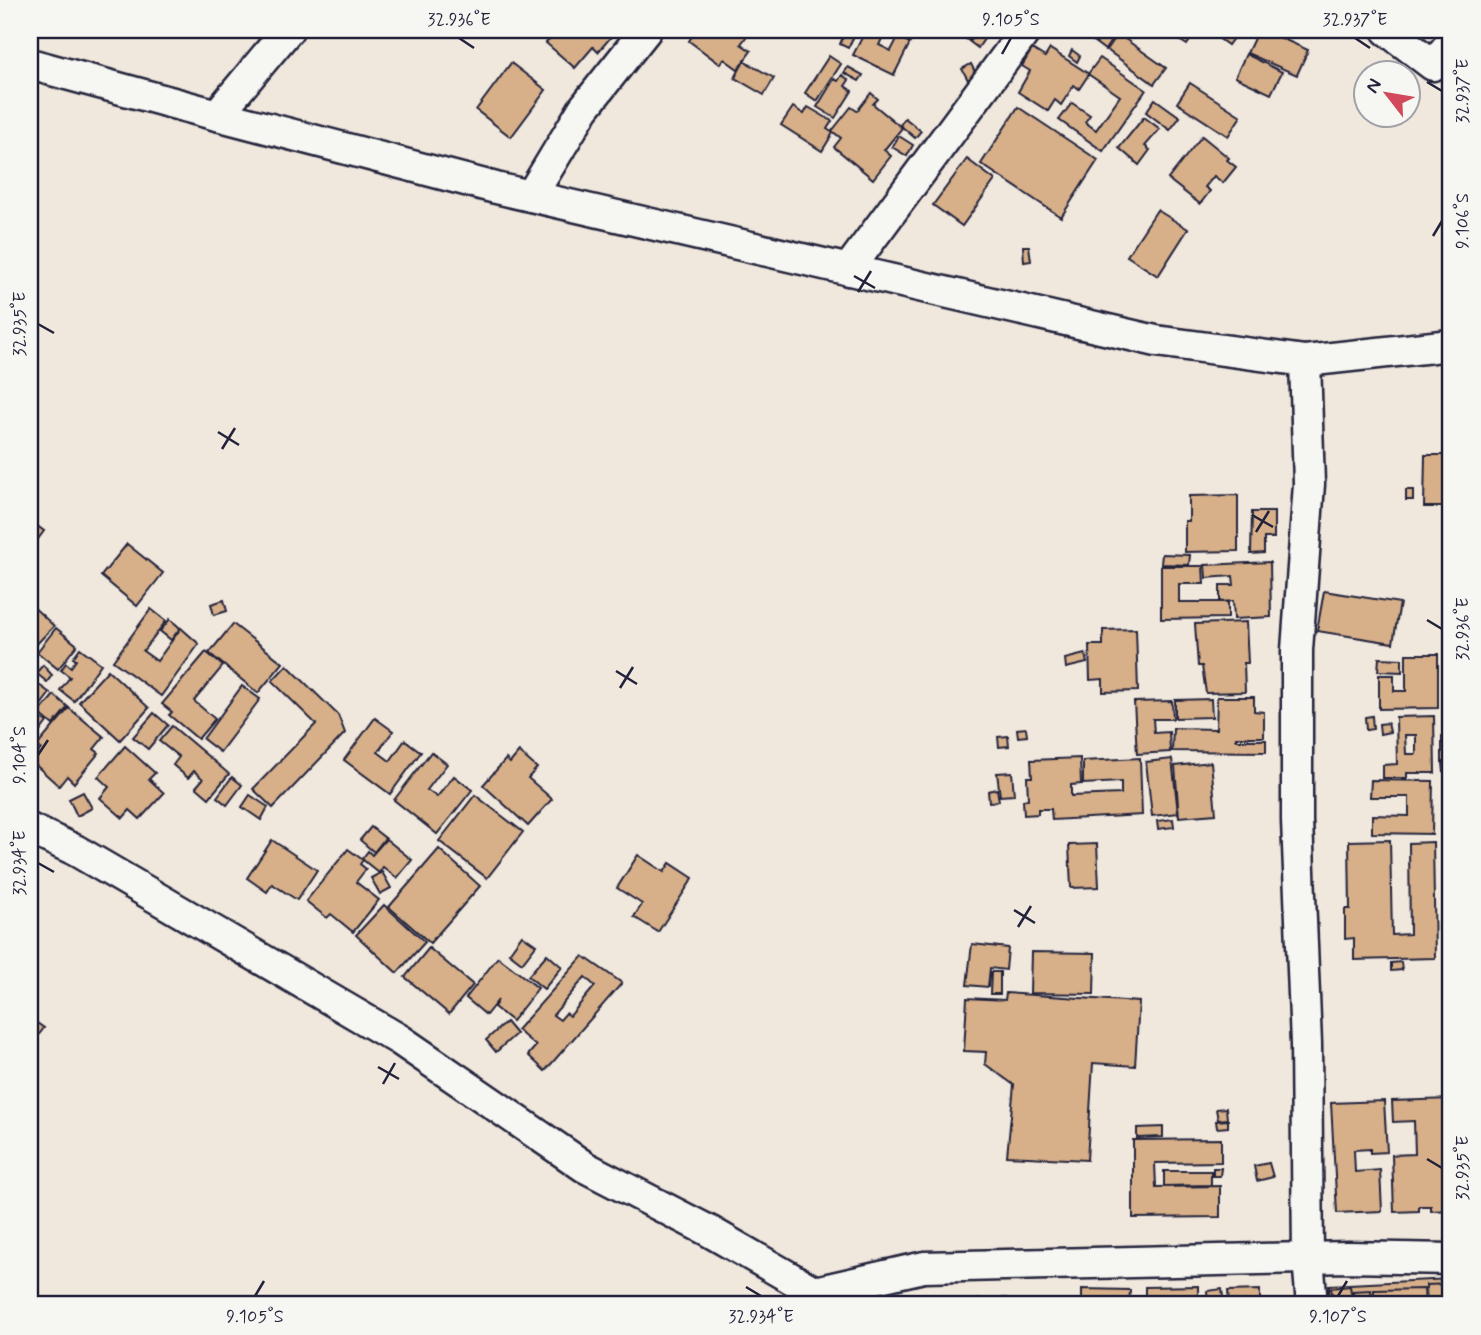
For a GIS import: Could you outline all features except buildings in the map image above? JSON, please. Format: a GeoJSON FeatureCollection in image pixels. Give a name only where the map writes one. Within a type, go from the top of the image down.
{"type":"FeatureCollection","features":[{"type":"Feature","properties":{"kind":"street"},"geometry":{"type":"LineString","coordinates":[[217,116],[288,30]]}},
{"type":"Feature","properties":{"kind":"street"},"geometry":{"type":"LineString","coordinates":[[531,196],[584,108],[646,30]]}},
{"type":"Feature","properties":{"kind":"street"},"geometry":{"type":"LineString","coordinates":[[848,270],[1026,30]]}},
{"type":"Feature","properties":{"kind":"street"},"geometry":{"type":"LineString","coordinates":[[1387,30],[1433,65],[1451,43]]}},
{"type":"Feature","properties":{"kind":"street"},"geometry":{"type":"LineString","coordinates":[[30,64],[217,116],[531,196],[1156,341],[1305,361],[1451,345]]}},
{"type":"Feature","properties":{"kind":"street"},"geometry":{"type":"LineString","coordinates":[[1305,361],[1309,484],[1297,650],[1297,821],[1306,1044],[1308,1258],[1312,1305]]}},
{"type":"Feature","properties":{"kind":"street"},"geometry":{"type":"LineString","coordinates":[[30,829],[75,850],[400,1040],[585,1167],[709,1231],[808,1299],[924,1267],[1348,1257],[1451,1259]]}}]}
